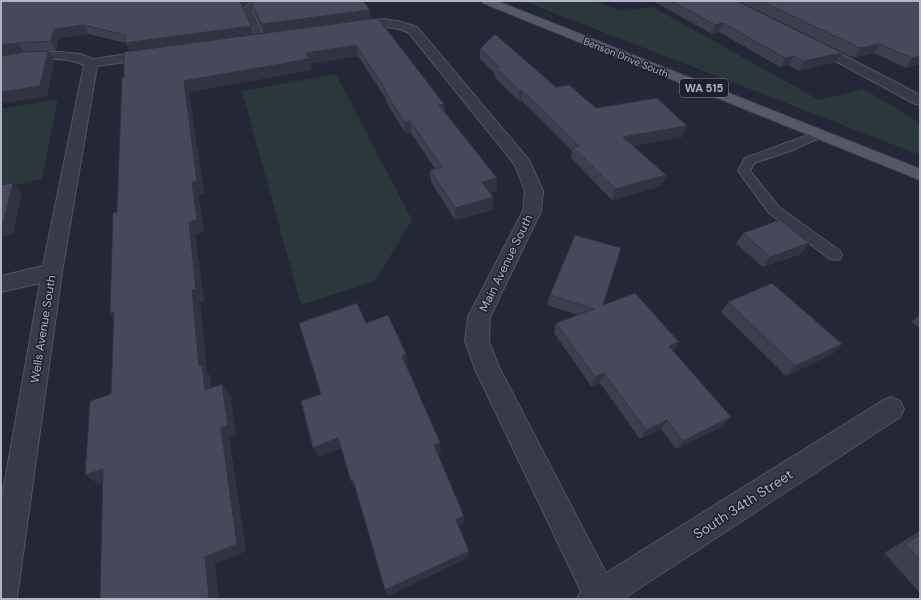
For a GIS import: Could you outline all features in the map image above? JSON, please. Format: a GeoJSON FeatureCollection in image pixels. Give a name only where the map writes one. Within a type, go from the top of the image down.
{"type":"FeatureCollection","features":[{"type":"Feature","properties":{"kind":"main road","name":"Benson Drive South"},"geometry":{"type":"LineString","coordinates":[[487,1],[920,175]]}},
{"type":"Feature","properties":{"kind":"street","name":"Main Avenue South"},"geometry":{"type":"LineString","coordinates":[[338,28],[369,24],[395,24],[406,26],[413,30],[523,164],[534,191],[532,211],[479,317],[477,341],[487,369],[599,598]]}},
{"type":"Feature","properties":{"kind":"street"},"geometry":{"type":"LineString","coordinates":[[245,41],[276,37]]}},
{"type":"Feature","properties":{"kind":"street"},"geometry":{"type":"LineString","coordinates":[[804,39],[920,101]]}},
{"type":"Feature","properties":{"kind":"street"},"geometry":{"type":"LineString","coordinates":[[1,60],[37,56],[61,56],[80,58],[91,63],[168,52]]}},
{"type":"Feature","properties":{"kind":"street","name":"Wells Avenue South"},"geometry":{"type":"LineString","coordinates":[[1,597],[52,272],[91,63]]}},
{"type":"Feature","properties":{"kind":"street"},"geometry":{"type":"LineString","coordinates":[[1,284],[52,272]]}},
{"type":"Feature","properties":{"kind":"street","name":"South 34th Street"},"geometry":{"type":"LineString","coordinates":[[599,598],[891,409]]}},
{"type":"Feature","properties":{"kind":"lane"},"geometry":{"type":"LineString","coordinates":[[261,39],[248,9],[254,4],[263,1]]}},
{"type":"Feature","properties":{"kind":"lane"},"geometry":{"type":"LineString","coordinates":[[819,134],[789,147],[749,161],[744,171],[774,210],[835,255]]}},
{"type":"Feature","properties":{"kind":"shaded area"},"geometry":{"type":"Polygon","coordinates":[[[523,1],[594,1],[621,11],[653,7],[819,100],[864,89],[920,123],[920,155],[523,1]]]}},
{"type":"Feature","properties":{"kind":"shaded area"},"geometry":{"type":"Polygon","coordinates":[[[336,74],[412,220],[375,281],[301,305],[242,91],[336,74]]]}},
{"type":"Feature","properties":{"kind":"shaded area"},"geometry":{"type":"Polygon","coordinates":[[[58,99],[42,179],[1,188],[1,109],[58,99]]]}},
{"type":"Feature","properties":{"kind":"building"},"geometry":{"type":"Polygon","coordinates":[[[1,1],[240,1],[251,26],[125,43],[126,35],[83,25],[54,29],[51,41],[1,45],[1,1]]]}},
{"type":"Feature","properties":{"kind":"building"},"geometry":{"type":"Polygon","coordinates":[[[363,1],[370,10],[262,24],[251,2],[363,1]]]}},
{"type":"Feature","properties":{"kind":"building"},"geometry":{"type":"Polygon","coordinates":[[[671,1],[737,1],[842,53],[804,61],[793,56],[785,58],[723,23],[715,25],[671,1]]]}},
{"type":"Feature","properties":{"kind":"building"},"geometry":{"type":"Polygon","coordinates":[[[761,1],[920,1],[920,56],[912,58],[880,44],[860,48],[761,1]]]}},
{"type":"Feature","properties":{"kind":"building"},"geometry":{"type":"Polygon","coordinates":[[[378,18],[444,104],[439,105],[497,178],[482,182],[493,197],[455,208],[430,170],[442,167],[410,121],[404,122],[385,91],[386,90],[356,45],[306,53],[309,59],[184,81],[197,181],[192,182],[197,220],[189,222],[196,289],[192,290],[199,366],[202,365],[205,390],[222,384],[228,425],[221,428],[237,544],[205,557],[209,599],[100,599],[103,469],[85,475],[90,401],[111,394],[114,312],[110,313],[113,213],[117,212],[124,52],[378,18]]]}},
{"type":"Feature","properties":{"kind":"building"},"geometry":{"type":"Polygon","coordinates":[[[495,34],[556,87],[569,85],[596,108],[657,98],[687,126],[623,137],[666,175],[615,189],[573,147],[579,146],[522,90],[520,91],[496,68],[499,67],[480,49],[495,34]]]}},
{"type":"Feature","properties":{"kind":"building"},"geometry":{"type":"Polygon","coordinates":[[[48,51],[40,86],[1,92],[1,56],[26,52],[48,51]]]}},
{"type":"Feature","properties":{"kind":"building"},"geometry":{"type":"Polygon","coordinates":[[[13,183],[3,223],[1,224],[1,185],[13,183]]]}},
{"type":"Feature","properties":{"kind":"building"},"geometry":{"type":"Polygon","coordinates":[[[780,220],[809,243],[770,257],[743,233],[780,220]]]}},
{"type":"Feature","properties":{"kind":"building"},"geometry":{"type":"Polygon","coordinates":[[[575,235],[621,248],[603,305],[635,293],[679,342],[669,346],[731,417],[683,441],[667,420],[646,430],[604,373],[595,377],[556,323],[594,309],[550,295],[575,235]]]}},
{"type":"Feature","properties":{"kind":"building"},"geometry":{"type":"Polygon","coordinates":[[[772,283],[842,344],[795,366],[728,302],[772,283]]]}},
{"type":"Feature","properties":{"kind":"building"},"geometry":{"type":"Polygon","coordinates":[[[357,303],[366,323],[388,315],[406,354],[402,356],[440,442],[434,445],[464,516],[456,520],[469,551],[385,590],[353,480],[351,481],[338,438],[313,448],[301,401],[321,394],[299,323],[357,303]]]}},
{"type":"Feature","properties":{"kind":"building"},"geometry":{"type":"Polygon","coordinates":[[[920,535],[920,560],[905,544],[920,535]]]}}]}
